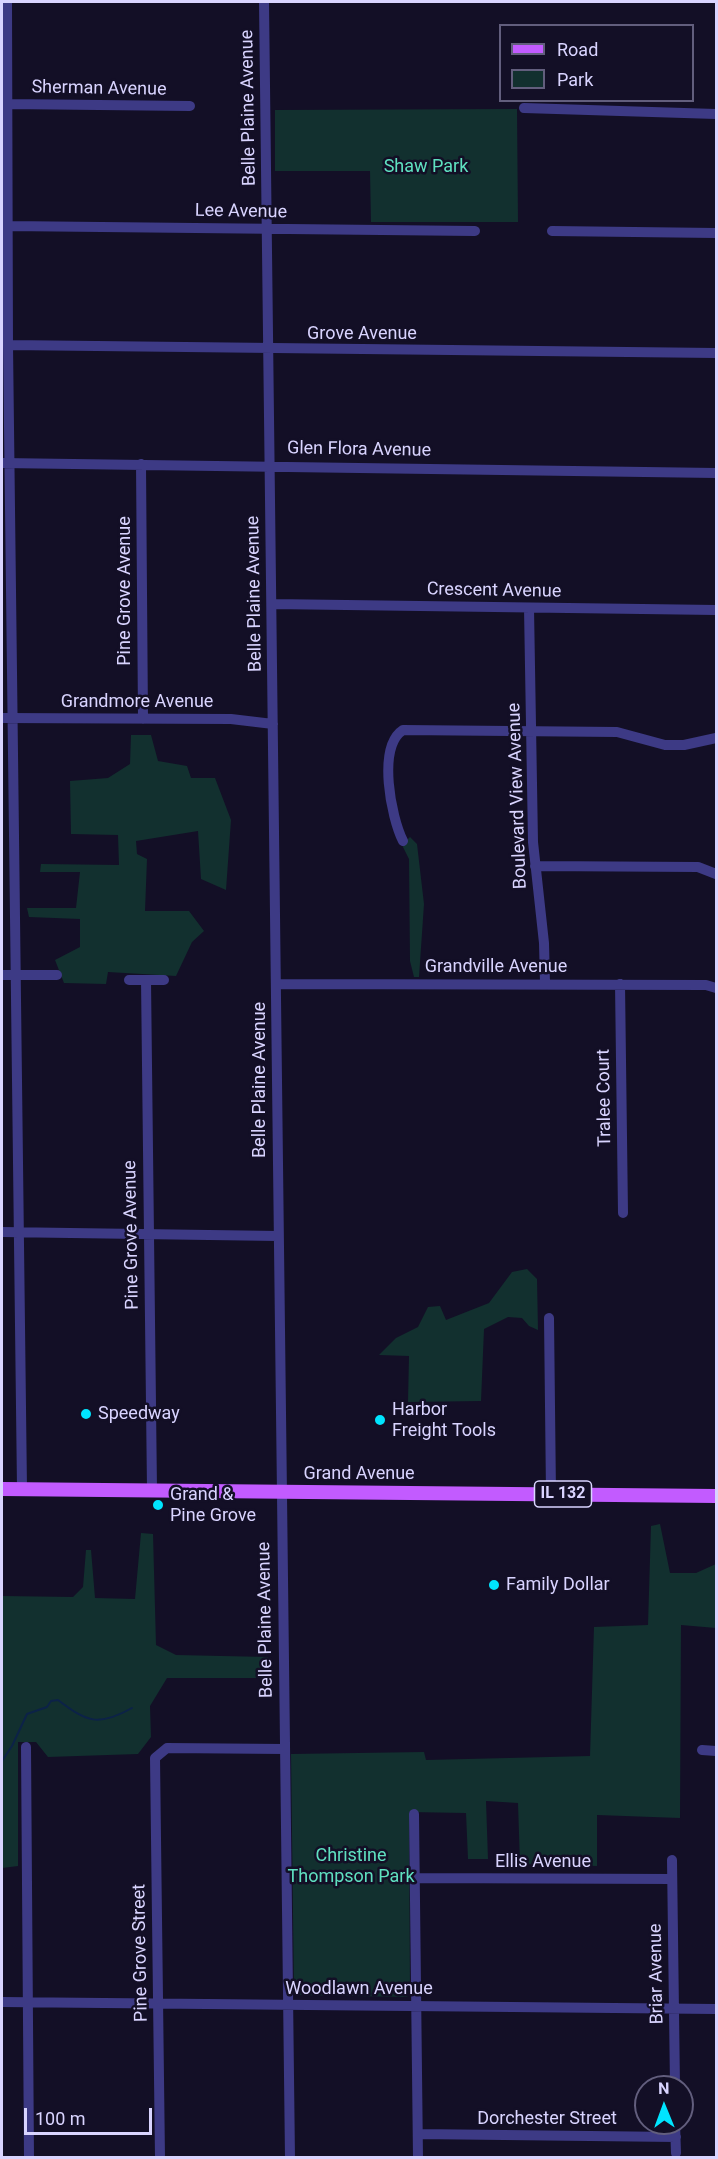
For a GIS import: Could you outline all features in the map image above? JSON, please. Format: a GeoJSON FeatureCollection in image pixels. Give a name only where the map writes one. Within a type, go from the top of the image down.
{"type":"FeatureCollection","features":[{"type":"Feature","properties":{"kind":"main road","name":"Grand Avenue"},"geometry":{"type":"LineString","coordinates":[[2,1489],[717,1496]]}},
{"type":"Feature","properties":{"kind":"street"},"geometry":{"type":"LineString","coordinates":[[7,2],[7,718],[16,975],[22,1489]]}},
{"type":"Feature","properties":{"kind":"street","name":"Belle Plaine Avenue"},"geometry":{"type":"LineString","coordinates":[[264,2],[280,1491],[290,2157]]}},
{"type":"Feature","properties":{"kind":"street","name":"Sherman Avenue"},"geometry":{"type":"LineString","coordinates":[[8,105],[190,106]]}},
{"type":"Feature","properties":{"kind":"street"},"geometry":{"type":"LineString","coordinates":[[524,108],[717,114]]}},
{"type":"Feature","properties":{"kind":"street","name":"Lee Avenue"},"geometry":{"type":"LineString","coordinates":[[8,226],[475,231]]}},
{"type":"Feature","properties":{"kind":"street"},"geometry":{"type":"LineString","coordinates":[[552,231],[717,234]]}},
{"type":"Feature","properties":{"kind":"street","name":"Grove Avenue"},"geometry":{"type":"LineString","coordinates":[[8,345],[268,350],[717,353]]}},
{"type":"Feature","properties":{"kind":"street","name":"Glen Flora Avenue"},"geometry":{"type":"LineString","coordinates":[[6,463],[717,473]]}},
{"type":"Feature","properties":{"kind":"street","name":"Pine Grove Avenue"},"geometry":{"type":"LineString","coordinates":[[141,464],[143,719]]}},
{"type":"Feature","properties":{"kind":"street","name":"Crescent Avenue"},"geometry":{"type":"LineString","coordinates":[[272,604],[717,610]]}},
{"type":"Feature","properties":{"kind":"street","name":"Boulevard View Avenue"},"geometry":{"type":"LineString","coordinates":[[530,608],[535,866],[544,943],[545,983]]}},
{"type":"Feature","properties":{"kind":"street","name":"Grandmore Avenue"},"geometry":{"type":"LineString","coordinates":[[7,718],[231,719],[273,724]]}},
{"type":"Feature","properties":{"kind":"street"},"geometry":{"type":"LineString","coordinates":[[403,841],[396,826],[390,800],[390,749],[396,735],[411,729],[617,732],[665,745],[684,745],[717,738]]}},
{"type":"Feature","properties":{"kind":"street"},"geometry":{"type":"LineString","coordinates":[[535,866],[698,867],[717,874]]}},
{"type":"Feature","properties":{"kind":"street"},"geometry":{"type":"LineString","coordinates":[[2,975],[57,975]]}},
{"type":"Feature","properties":{"kind":"street"},"geometry":{"type":"LineString","coordinates":[[129,980],[164,980]]}},
{"type":"Feature","properties":{"kind":"street","name":"Pine Grove Avenue"},"geometry":{"type":"LineString","coordinates":[[146,980],[152,1490]]}},
{"type":"Feature","properties":{"kind":"street","name":"Grandville Avenue"},"geometry":{"type":"LineString","coordinates":[[276,984],[545,983],[706,985],[717,988]]}},
{"type":"Feature","properties":{"kind":"street","name":"Tralee Court"},"geometry":{"type":"LineString","coordinates":[[620,984],[623,1213]]}},
{"type":"Feature","properties":{"kind":"street"},"geometry":{"type":"LineString","coordinates":[[2,1233],[278,1236]]}},
{"type":"Feature","properties":{"kind":"street"},"geometry":{"type":"LineString","coordinates":[[549,1318],[551,1494]]}},
{"type":"Feature","properties":{"kind":"street"},"geometry":{"type":"LineString","coordinates":[[26,1747],[30,2157]]}},
{"type":"Feature","properties":{"kind":"street","name":"Pine Grove Street"},"geometry":{"type":"LineString","coordinates":[[160,2157],[155,1758],[161,1750],[166,1748],[284,1749]]}},
{"type":"Feature","properties":{"kind":"street"},"geometry":{"type":"LineString","coordinates":[[702,1750],[717,1751]]}},
{"type":"Feature","properties":{"kind":"street"},"geometry":{"type":"LineString","coordinates":[[414,1814],[418,2157]]}},
{"type":"Feature","properties":{"kind":"street","name":"Briar Avenue"},"geometry":{"type":"LineString","coordinates":[[672,1860],[675,2075]]}},
{"type":"Feature","properties":{"kind":"street","name":"Ellis Avenue"},"geometry":{"type":"LineString","coordinates":[[414,1878],[672,1879]]}},
{"type":"Feature","properties":{"kind":"street","name":"Woodlawn Avenue"},"geometry":{"type":"LineString","coordinates":[[2,2002],[717,2009]]}},
{"type":"Feature","properties":{"kind":"street","name":"Dorchester Street"},"geometry":{"type":"LineString","coordinates":[[418,2134],[676,2137]]}},
{"type":"Feature","properties":{"kind":"street"},"geometry":{"type":"LineString","coordinates":[[676,2137],[676,2153]]}},
{"type":"Feature","properties":{"kind":"green space","name":"Shaw Park"},"geometry":{"type":"Polygon","coordinates":[[[517,109],[518,222],[371,222],[370,171],[275,171],[275,110],[517,109]]]}},
{"type":"Feature","properties":{"kind":"green space"},"geometry":{"type":"Polygon","coordinates":[[[131,735],[151,735],[158,761],[187,766],[191,778],[215,778],[231,820],[226,890],[201,879],[198,831],[136,841],[137,854],[147,859],[145,911],[189,911],[204,931],[192,942],[176,976],[108,972],[106,984],[64,983],[55,960],[80,947],[80,919],[29,917],[27,908],[76,908],[80,872],[40,872],[41,864],[119,865],[118,835],[71,834],[70,781],[108,778],[130,764],[131,735]]]}},
{"type":"Feature","properties":{"kind":"green space"},"geometry":{"type":"Polygon","coordinates":[[[410,837],[417,844],[424,904],[419,977],[414,977],[410,961],[409,859],[402,845],[410,837]]]}},
{"type":"Feature","properties":{"kind":"green space"},"geometry":{"type":"Polygon","coordinates":[[[527,1269],[537,1279],[538,1330],[529,1326],[522,1318],[508,1317],[484,1329],[481,1401],[408,1402],[409,1356],[379,1355],[396,1338],[418,1327],[428,1307],[440,1306],[446,1320],[489,1303],[512,1272],[527,1269]]]}},
{"type":"Feature","properties":{"kind":"green space","name":"Christine Thompson Park"},"geometry":{"type":"Polygon","coordinates":[[[660,1524],[670,1573],[696,1573],[716,1564],[716,1628],[681,1625],[680,1818],[597,1815],[597,1866],[520,1864],[518,1803],[486,1801],[488,1859],[468,1859],[466,1813],[409,1812],[410,1992],[407,1997],[294,1995],[291,1754],[424,1752],[426,1760],[590,1756],[594,1627],[648,1625],[651,1526],[660,1524]]]}},
{"type":"Feature","properties":{"kind":"green space"},"geometry":{"type":"Polygon","coordinates":[[[141,1533],[153,1534],[156,1645],[176,1655],[268,1657],[266,1678],[167,1678],[150,1706],[151,1737],[138,1754],[48,1757],[36,1742],[18,1742],[18,1866],[2,1868],[2,1596],[73,1597],[83,1587],[86,1550],[91,1550],[95,1598],[135,1599],[141,1533]]]}},
{"type":"Feature","properties":{"kind":"waterway"},"geometry":{"type":"LineString","coordinates":[[2,1761],[27,1714],[47,1707],[51,1701],[58,1700],[85,1717],[101,1720],[132,1708]]}},
{"type":"Feature","properties":{"kind":"place","name":"Speedway"},"geometry":{"type":"Point","coordinates":[86,1414]}},
{"type":"Feature","properties":{"kind":"place","name":"Harbor Freight Tools"},"geometry":{"type":"Point","coordinates":[380,1420]}},
{"type":"Feature","properties":{"kind":"place","name":"Grand & Pine Grove"},"geometry":{"type":"Point","coordinates":[158,1505]}},
{"type":"Feature","properties":{"kind":"place","name":"Family Dollar"},"geometry":{"type":"Point","coordinates":[494,1585]}}]}
